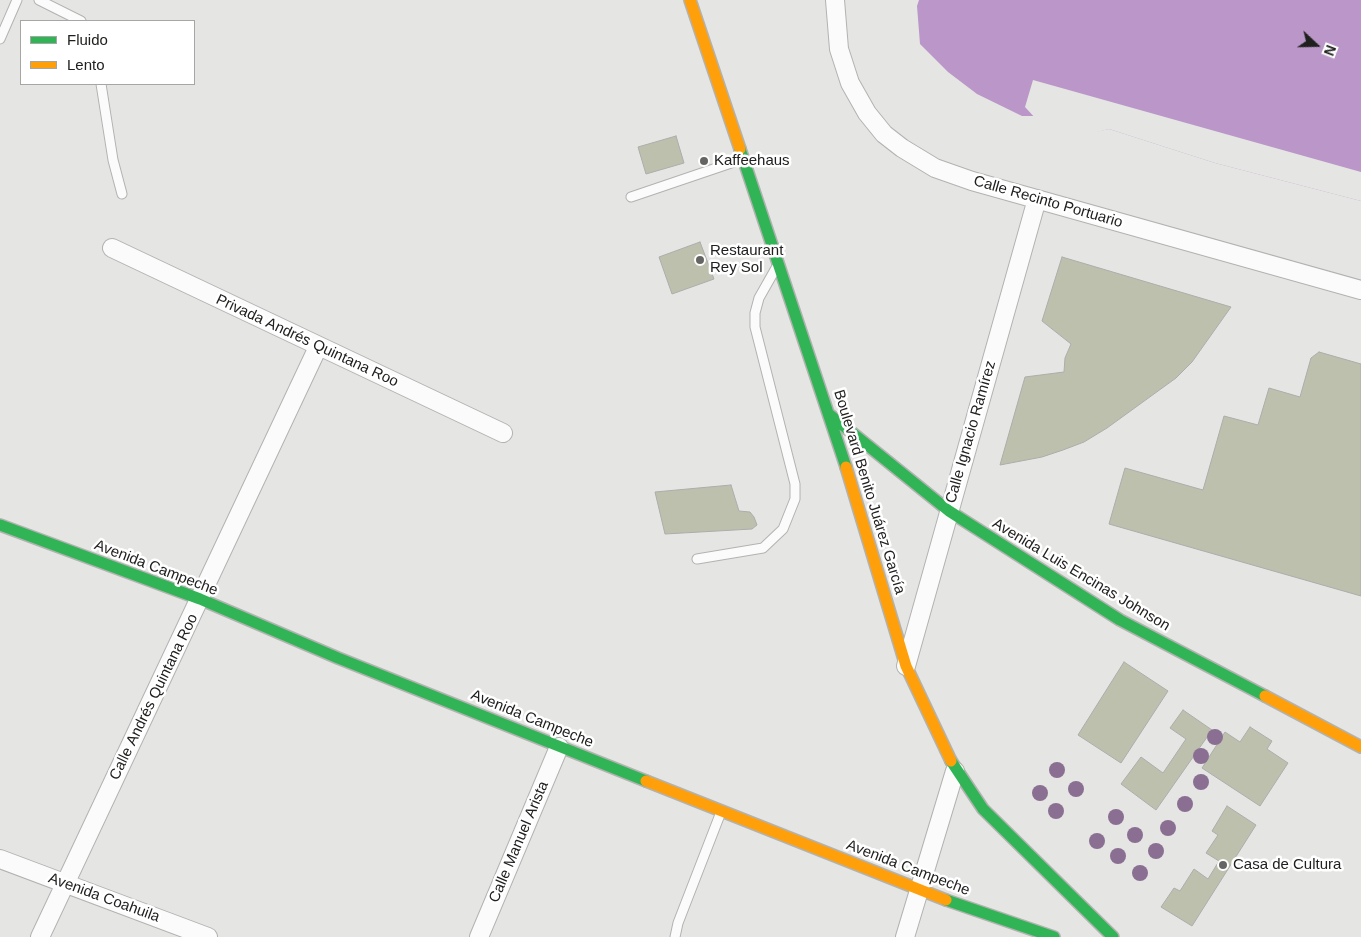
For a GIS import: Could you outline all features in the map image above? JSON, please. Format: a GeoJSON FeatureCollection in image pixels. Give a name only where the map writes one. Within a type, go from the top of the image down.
{"type":"FeatureCollection","features":[{"type":"Feature","properties":{"kind":"street","name":"Boulevard Benito Juárez García"},"geometry":{"type":"LineString","coordinates":[[690,0],[830,415],[906,666],[956,771],[983,808],[1113,937]]}},
{"type":"Feature","properties":{"kind":"street","name":"Calle Recinto Portuario"},"geometry":{"type":"LineString","coordinates":[[835,0],[839,49],[850,84],[884,134],[902,148],[935,168],[1037,199],[1361,290]]}},
{"type":"Feature","properties":{"kind":"street","name":"Calle Ignacio Ramírez"},"geometry":{"type":"LineString","coordinates":[[906,666],[1037,199]]}},
{"type":"Feature","properties":{"kind":"street","name":"Privada Andrés Quintana Roo"},"geometry":{"type":"LineString","coordinates":[[112,248],[503,433]]}},
{"type":"Feature","properties":{"kind":"street","name":"Calle Andrés Quintana Roo"},"geometry":{"type":"LineString","coordinates":[[40,937],[318,347]]}},
{"type":"Feature","properties":{"kind":"street","name":"Avenida Luis Encinas Johnson"},"geometry":{"type":"LineString","coordinates":[[830,415],[949,511],[1120,620],[1361,747]]}},
{"type":"Feature","properties":{"kind":"street","name":"Avenida Campeche"},"geometry":{"type":"LineString","coordinates":[[0,525],[200,600],[918,890],[1054,937]]}},
{"type":"Feature","properties":{"kind":"street","name":"Calle Manuel Arista"},"geometry":{"type":"LineString","coordinates":[[478,937],[559,746]]}},
{"type":"Feature","properties":{"kind":"street"},"geometry":{"type":"LineString","coordinates":[[906,937],[918,890],[956,771]]}},
{"type":"Feature","properties":{"kind":"street","name":"Avenida Coahuila"},"geometry":{"type":"LineString","coordinates":[[0,859],[208,937]]}},
{"type":"Feature","properties":{"kind":"lane"},"geometry":{"type":"LineString","coordinates":[[0,39],[17,0]]}},
{"type":"Feature","properties":{"kind":"lane"},"geometry":{"type":"LineString","coordinates":[[39,0],[79,20]]}},
{"type":"Feature","properties":{"kind":"lane"},"geometry":{"type":"LineString","coordinates":[[101,85],[113,160],[122,194]]}},
{"type":"Feature","properties":{"kind":"lane"},"geometry":{"type":"LineString","coordinates":[[631,197],[743,159]]}},
{"type":"Feature","properties":{"kind":"lane"},"geometry":{"type":"LineString","coordinates":[[697,559],[763,548],[783,529],[795,499],[795,484],[755,327],[755,313],[759,298],[778,263]]}},
{"type":"Feature","properties":{"kind":"lane"},"geometry":{"type":"LineString","coordinates":[[675,937],[678,924],[722,812]]}},
{"type":"Feature","properties":{"kind":"shaded area"},"geometry":{"type":"Polygon","coordinates":[[[919,0],[1361,0],[1361,201],[1215,163],[1109,129],[1076,136],[1034,116],[1022,116],[977,94],[948,72],[920,44],[917,6],[919,0]]]}},
{"type":"Feature","properties":{"kind":"pier"},"geometry":{"type":"Polygon","coordinates":[[[1033,80],[1361,172],[1361,201],[1215,163],[1109,129],[1074,138],[1037,120],[1025,107],[1033,80]]]}},
{"type":"Feature","properties":{"kind":"building"},"geometry":{"type":"Polygon","coordinates":[[[676,136],[684,163],[646,174],[638,147],[676,136]]]}},
{"type":"Feature","properties":{"kind":"building"},"geometry":{"type":"Polygon","coordinates":[[[700,242],[714,279],[672,294],[659,257],[700,242]]]}},
{"type":"Feature","properties":{"kind":"building"},"geometry":{"type":"Polygon","coordinates":[[[1062,257],[1231,307],[1192,362],[1176,378],[1107,428],[1084,442],[1063,450],[1042,457],[1000,465],[1025,377],[1064,372],[1065,358],[1071,344],[1042,321],[1062,257]]]}},
{"type":"Feature","properties":{"kind":"building"},"geometry":{"type":"Polygon","coordinates":[[[1319,352],[1361,364],[1361,596],[1109,524],[1125,468],[1203,490],[1224,416],[1258,425],[1269,388],[1300,397],[1311,358],[1319,352]]]}},
{"type":"Feature","properties":{"kind":"building"},"geometry":{"type":"Polygon","coordinates":[[[731,485],[739,511],[750,512],[754,517],[757,525],[752,529],[665,534],[655,492],[731,485]]]}},
{"type":"Feature","properties":{"kind":"building"},"geometry":{"type":"Polygon","coordinates":[[[1124,662],[1168,691],[1121,763],[1078,735],[1124,662]]]}},
{"type":"Feature","properties":{"kind":"building"},"geometry":{"type":"Polygon","coordinates":[[[1183,710],[1212,730],[1156,810],[1121,784],[1141,757],[1163,773],[1186,739],[1170,728],[1183,710]]]}},
{"type":"Feature","properties":{"kind":"building"},"geometry":{"type":"Polygon","coordinates":[[[1250,727],[1272,741],[1267,749],[1288,763],[1260,806],[1202,768],[1225,732],[1240,742],[1250,727]]]}},
{"type":"Feature","properties":{"kind":"building","name":"Casa de Cultura"},"geometry":{"type":"Polygon","coordinates":[[[1227,806],[1256,825],[1192,926],[1161,907],[1174,888],[1180,891],[1194,869],[1208,879],[1219,861],[1206,853],[1218,835],[1212,831],[1227,806]]]}},
{"type":"Feature","properties":{"kind":"traffic: fast"},"geometry":{"type":"LineString","coordinates":[[740,149],[846,467]]}},
{"type":"Feature","properties":{"kind":"traffic: fast"},"geometry":{"type":"LineString","coordinates":[[830,415],[949,511],[1120,620],[1265,696]]}},
{"type":"Feature","properties":{"kind":"traffic: fast"},"geometry":{"type":"LineString","coordinates":[[0,525],[200,599],[338,658],[646,781]]}},
{"type":"Feature","properties":{"kind":"traffic: fast"},"geometry":{"type":"LineString","coordinates":[[951,761],[983,809],[1113,937]]}},
{"type":"Feature","properties":{"kind":"traffic: fast"},"geometry":{"type":"LineString","coordinates":[[946,900],[1054,937]]}},
{"type":"Feature","properties":{"kind":"traffic: slow"},"geometry":{"type":"LineString","coordinates":[[690,0],[740,149]]}},
{"type":"Feature","properties":{"kind":"traffic: slow"},"geometry":{"type":"LineString","coordinates":[[846,467],[906,666],[951,761]]}},
{"type":"Feature","properties":{"kind":"traffic: slow"},"geometry":{"type":"LineString","coordinates":[[1265,696],[1361,747]]}},
{"type":"Feature","properties":{"kind":"traffic: slow"},"geometry":{"type":"LineString","coordinates":[[646,781],[946,900]]}},
{"type":"Feature","properties":{"kind":"place","name":"Kaffeehaus"},"geometry":{"type":"Point","coordinates":[704,161]}},
{"type":"Feature","properties":{"kind":"place","name":"Restaurant Rey Sol"},"geometry":{"type":"Point","coordinates":[700,260]}},
{"type":"Feature","properties":{"kind":"place","name":"Casa de Cultura"},"geometry":{"type":"Point","coordinates":[1223,865]}}]}
